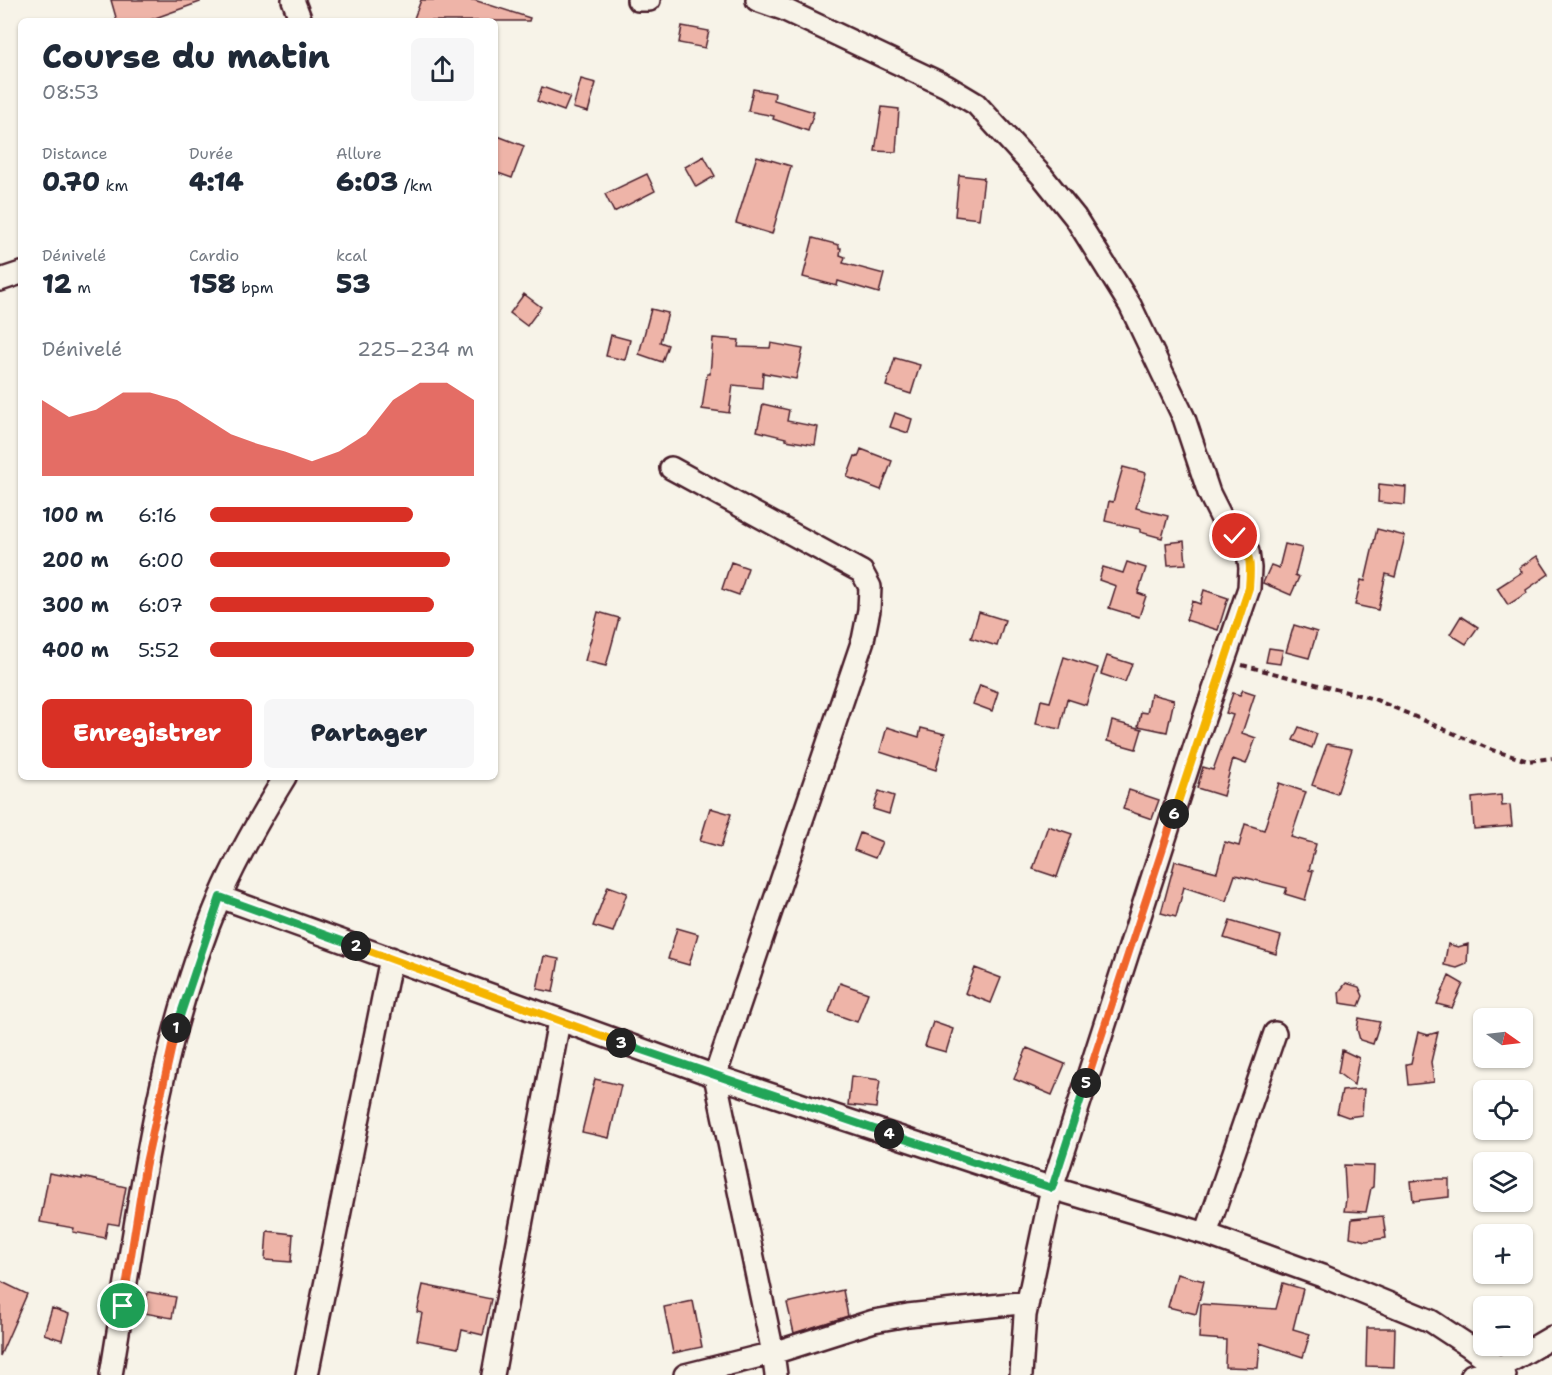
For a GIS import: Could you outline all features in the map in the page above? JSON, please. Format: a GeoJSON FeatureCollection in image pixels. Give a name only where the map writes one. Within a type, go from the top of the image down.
{"type":"FeatureCollection","features":[{"type":"Feature","properties":{"kind":"street"},"geometry":{"type":"LineString","coordinates":[[293,0],[300,18]]}},
{"type":"Feature","properties":{"kind":"street"},"geometry":{"type":"LineString","coordinates":[[638,0],[649,0]]}},
{"type":"Feature","properties":{"kind":"street"},"geometry":{"type":"LineString","coordinates":[[757,0],[783,9],[946,86],[976,104],[1042,176],[1075,217],[1130,306],[1184,418],[1213,501],[1222,519],[1248,552],[1249,588],[1052,1188],[1024,1325],[1021,1375]]}},
{"type":"Feature","properties":{"kind":"street"},"geometry":{"type":"LineString","coordinates":[[0,280],[18,274]]}},
{"type":"Feature","properties":{"kind":"street"},"geometry":{"type":"LineString","coordinates":[[671,468],[862,572],[870,587],[869,610],[856,663],[715,1076],[777,1375]]}},
{"type":"Feature","properties":{"kind":"street"},"geometry":{"type":"LineString","coordinates":[[111,1375],[145,1167],[174,1033],[220,897],[250,835],[283,780]]}},
{"type":"Feature","properties":{"kind":"street"},"geometry":{"type":"LineString","coordinates":[[220,897],[715,1076],[1052,1188],[1206,1234],[1322,1276],[1431,1321],[1470,1346],[1502,1372]]}},
{"type":"Feature","properties":{"kind":"street"},"geometry":{"type":"LineString","coordinates":[[307,1375],[391,958]]}},
{"type":"Feature","properties":{"kind":"street"},"geometry":{"type":"LineString","coordinates":[[493,1375],[559,1021]]}},
{"type":"Feature","properties":{"kind":"street"},"geometry":{"type":"LineString","coordinates":[[1206,1234],[1275,1033]]}},
{"type":"Feature","properties":{"kind":"street"},"geometry":{"type":"LineString","coordinates":[[685,1375],[773,1353],[874,1321],[1028,1302]]}},
{"type":"Feature","properties":{"kind":"street"},"geometry":{"type":"LineString","coordinates":[[1472,1375],[1502,1372],[1552,1337]]}},
{"type":"Feature","properties":{"kind":"path"},"geometry":{"type":"LineString","coordinates":[[1224,661],[1374,699],[1510,756],[1528,761],[1552,758]]}},
{"type":"Feature","properties":{"kind":"building"},"geometry":{"type":"Polygon","coordinates":[[[111,0],[199,0],[200,2],[155,18],[116,18],[111,0]]]}},
{"type":"Feature","properties":{"kind":"building"},"geometry":{"type":"Polygon","coordinates":[[[421,0],[474,0],[530,18],[529,21],[498,21],[498,18],[414,18],[421,0]]]}},
{"type":"Feature","properties":{"kind":"building"},"geometry":{"type":"Polygon","coordinates":[[[682,26],[709,31],[705,48],[679,43],[682,26]]]}},
{"type":"Feature","properties":{"kind":"building"},"geometry":{"type":"Polygon","coordinates":[[[581,79],[596,83],[588,112],[573,108],[581,79]]]}},
{"type":"Feature","properties":{"kind":"building"},"geometry":{"type":"Polygon","coordinates":[[[542,87],[570,97],[564,111],[537,101],[542,87]]]}},
{"type":"Feature","properties":{"kind":"building"},"geometry":{"type":"Polygon","coordinates":[[[753,89],[775,93],[774,100],[814,112],[808,131],[773,119],[774,116],[748,111],[753,89]]]}},
{"type":"Feature","properties":{"kind":"building"},"geometry":{"type":"Polygon","coordinates":[[[882,107],[899,109],[896,152],[875,151],[882,107]]]}},
{"type":"Feature","properties":{"kind":"building"},"geometry":{"type":"Polygon","coordinates":[[[498,136],[524,146],[512,178],[498,173],[498,136]]]}},
{"type":"Feature","properties":{"kind":"building"},"geometry":{"type":"Polygon","coordinates":[[[704,156],[715,176],[696,187],[685,167],[704,156]]]}},
{"type":"Feature","properties":{"kind":"building"},"geometry":{"type":"Polygon","coordinates":[[[757,156],[791,166],[772,234],[736,223],[757,156]]]}},
{"type":"Feature","properties":{"kind":"building"},"geometry":{"type":"Polygon","coordinates":[[[647,174],[655,191],[614,212],[605,194],[647,174]]]}},
{"type":"Feature","properties":{"kind":"building"},"geometry":{"type":"Polygon","coordinates":[[[959,175],[984,178],[979,219],[955,216],[959,175]]]}},
{"type":"Feature","properties":{"kind":"building"},"geometry":{"type":"Polygon","coordinates":[[[813,238],[839,245],[840,255],[845,257],[843,263],[884,274],[879,293],[838,281],[837,286],[803,277],[813,238]]]}},
{"type":"Feature","properties":{"kind":"building"},"geometry":{"type":"Polygon","coordinates":[[[524,294],[541,307],[527,326],[510,313],[524,294]]]}},
{"type":"Feature","properties":{"kind":"building"},"geometry":{"type":"Polygon","coordinates":[[[651,309],[668,313],[660,342],[668,345],[662,362],[639,354],[651,309]]]}},
{"type":"Feature","properties":{"kind":"building"},"geometry":{"type":"Polygon","coordinates":[[[611,335],[630,340],[625,360],[606,356],[611,335]]]}},
{"type":"Feature","properties":{"kind":"building"},"geometry":{"type":"Polygon","coordinates":[[[713,338],[739,340],[738,347],[770,348],[771,343],[803,349],[796,379],[763,373],[762,388],[733,385],[729,413],[702,409],[707,374],[710,374],[713,338]]]}},
{"type":"Feature","properties":{"kind":"building"},"geometry":{"type":"Polygon","coordinates":[[[895,358],[920,365],[911,394],[886,386],[895,358]]]}},
{"type":"Feature","properties":{"kind":"building"},"geometry":{"type":"Polygon","coordinates":[[[763,404],[789,410],[787,421],[818,427],[815,445],[786,440],[786,438],[757,431],[763,404]]]}},
{"type":"Feature","properties":{"kind":"building"},"geometry":{"type":"Polygon","coordinates":[[[895,413],[912,419],[908,433],[890,427],[895,413]]]}},
{"type":"Feature","properties":{"kind":"building"},"geometry":{"type":"Polygon","coordinates":[[[861,449],[892,461],[881,490],[847,477],[855,456],[858,457],[861,449]]]}},
{"type":"Feature","properties":{"kind":"building"},"geometry":{"type":"Polygon","coordinates":[[[1123,467],[1146,473],[1136,508],[1168,516],[1162,538],[1140,532],[1140,529],[1105,521],[1109,501],[1113,502],[1123,467]]]}},
{"type":"Feature","properties":{"kind":"building"},"geometry":{"type":"Polygon","coordinates":[[[1379,484],[1406,487],[1405,505],[1378,502],[1379,484]]]}},
{"type":"Feature","properties":{"kind":"building"},"geometry":{"type":"Polygon","coordinates":[[[1377,529],[1405,536],[1395,577],[1386,574],[1378,610],[1355,605],[1361,580],[1365,581],[1377,529]]]}},
{"type":"Feature","properties":{"kind":"building"},"geometry":{"type":"Polygon","coordinates":[[[1184,541],[1186,564],[1168,565],[1166,543],[1184,541]]]}},
{"type":"Feature","properties":{"kind":"building"},"geometry":{"type":"Polygon","coordinates":[[[1285,544],[1302,548],[1295,575],[1299,577],[1291,595],[1263,583],[1271,565],[1279,568],[1285,544]]]}},
{"type":"Feature","properties":{"kind":"building"},"geometry":{"type":"Polygon","coordinates":[[[1537,556],[1549,574],[1526,590],[1527,593],[1508,605],[1497,588],[1522,572],[1519,568],[1537,556]]]}},
{"type":"Feature","properties":{"kind":"building"},"geometry":{"type":"Polygon","coordinates":[[[731,562],[748,568],[739,595],[722,589],[731,562]]]}},
{"type":"Feature","properties":{"kind":"building"},"geometry":{"type":"Polygon","coordinates":[[[1127,562],[1146,568],[1138,593],[1146,596],[1139,617],[1109,608],[1116,586],[1099,580],[1103,567],[1123,573],[1127,562]]]}},
{"type":"Feature","properties":{"kind":"building"},"geometry":{"type":"Polygon","coordinates":[[[1204,590],[1228,598],[1218,630],[1186,620],[1192,601],[1200,604],[1204,590]]]}},
{"type":"Feature","properties":{"kind":"building"},"geometry":{"type":"Polygon","coordinates":[[[598,612],[619,618],[606,666],[585,661],[598,612]]]}},
{"type":"Feature","properties":{"kind":"building"},"geometry":{"type":"Polygon","coordinates":[[[979,612],[1005,620],[997,646],[971,638],[979,612]]]}},
{"type":"Feature","properties":{"kind":"building"},"geometry":{"type":"Polygon","coordinates":[[[1461,616],[1478,627],[1466,644],[1450,634],[1461,616]]]}},
{"type":"Feature","properties":{"kind":"building"},"geometry":{"type":"Polygon","coordinates":[[[1294,625],[1317,632],[1309,658],[1286,652],[1294,625]]]}},
{"type":"Feature","properties":{"kind":"building"},"geometry":{"type":"Polygon","coordinates":[[[1269,648],[1283,650],[1280,664],[1266,662],[1269,648]]]}},
{"type":"Feature","properties":{"kind":"building"},"geometry":{"type":"Polygon","coordinates":[[[1107,656],[1132,664],[1125,682],[1101,674],[1107,656]]]}},
{"type":"Feature","properties":{"kind":"building"},"geometry":{"type":"Polygon","coordinates":[[[1064,657],[1098,668],[1086,705],[1067,699],[1060,729],[1036,724],[1041,700],[1050,702],[1064,657]]]}},
{"type":"Feature","properties":{"kind":"building"},"geometry":{"type":"Polygon","coordinates":[[[980,685],[998,692],[992,711],[973,704],[980,685]]]}},
{"type":"Feature","properties":{"kind":"building"},"geometry":{"type":"Polygon","coordinates":[[[1243,690],[1255,694],[1242,733],[1256,738],[1246,764],[1233,759],[1223,796],[1197,788],[1203,767],[1213,770],[1233,715],[1226,713],[1233,693],[1240,695],[1243,690]]]}},
{"type":"Feature","properties":{"kind":"building"},"geometry":{"type":"Polygon","coordinates":[[[1151,694],[1174,700],[1167,732],[1138,726],[1141,712],[1147,713],[1151,694]]]}},
{"type":"Feature","properties":{"kind":"building"},"geometry":{"type":"Polygon","coordinates":[[[1112,721],[1142,729],[1136,749],[1107,741],[1112,721]]]}},
{"type":"Feature","properties":{"kind":"building"},"geometry":{"type":"Polygon","coordinates":[[[887,727],[919,737],[921,728],[945,734],[936,770],[880,752],[887,727]]]}},
{"type":"Feature","properties":{"kind":"building"},"geometry":{"type":"Polygon","coordinates":[[[1299,727],[1317,734],[1312,748],[1293,740],[1299,727]]]}},
{"type":"Feature","properties":{"kind":"building"},"geometry":{"type":"Polygon","coordinates":[[[1327,744],[1352,749],[1337,794],[1312,785],[1327,744]]]}},
{"type":"Feature","properties":{"kind":"building"},"geometry":{"type":"Polygon","coordinates":[[[1279,783],[1306,792],[1291,837],[1316,844],[1309,870],[1313,871],[1305,900],[1285,894],[1287,888],[1235,875],[1226,901],[1184,887],[1176,917],[1161,913],[1175,861],[1217,872],[1225,842],[1239,846],[1245,824],[1264,830],[1279,783]]]}},
{"type":"Feature","properties":{"kind":"building"},"geometry":{"type":"Polygon","coordinates":[[[1129,790],[1159,800],[1152,819],[1123,809],[1129,790]]]}},
{"type":"Feature","properties":{"kind":"building"},"geometry":{"type":"Polygon","coordinates":[[[879,791],[894,796],[889,814],[873,809],[879,791]]]}},
{"type":"Feature","properties":{"kind":"building"},"geometry":{"type":"Polygon","coordinates":[[[1501,795],[1502,806],[1510,805],[1512,826],[1474,829],[1472,798],[1501,795]]]}},
{"type":"Feature","properties":{"kind":"building"},"geometry":{"type":"Polygon","coordinates":[[[710,808],[731,814],[721,847],[700,841],[710,808]]]}},
{"type":"Feature","properties":{"kind":"building"},"geometry":{"type":"Polygon","coordinates":[[[1048,826],[1072,834],[1057,877],[1033,869],[1048,826]]]}},
{"type":"Feature","properties":{"kind":"building"},"geometry":{"type":"Polygon","coordinates":[[[860,833],[882,842],[875,858],[854,850],[860,833]]]}},
{"type":"Feature","properties":{"kind":"building"},"geometry":{"type":"Polygon","coordinates":[[[608,886],[627,893],[613,932],[593,926],[608,886]]]}},
{"type":"Feature","properties":{"kind":"building"},"geometry":{"type":"Polygon","coordinates":[[[1230,921],[1281,936],[1276,954],[1224,938],[1230,921]]]}},
{"type":"Feature","properties":{"kind":"building"},"geometry":{"type":"Polygon","coordinates":[[[677,928],[698,934],[689,965],[668,959],[677,928]]]}},
{"type":"Feature","properties":{"kind":"building"},"geometry":{"type":"Polygon","coordinates":[[[1448,944],[1458,947],[1468,944],[1467,964],[1457,968],[1444,965],[1448,944]]]}},
{"type":"Feature","properties":{"kind":"building"},"geometry":{"type":"Polygon","coordinates":[[[544,956],[559,959],[553,992],[537,989],[544,956]]]}},
{"type":"Feature","properties":{"kind":"building"},"geometry":{"type":"Polygon","coordinates":[[[975,968],[1001,978],[991,1003],[965,993],[975,968]]]}},
{"type":"Feature","properties":{"kind":"building"},"geometry":{"type":"Polygon","coordinates":[[[1449,976],[1463,984],[1452,1008],[1437,1004],[1449,976]]]}},
{"type":"Feature","properties":{"kind":"building"},"geometry":{"type":"Polygon","coordinates":[[[840,983],[868,993],[857,1022],[829,1012],[840,983]]]}},
{"type":"Feature","properties":{"kind":"building"},"geometry":{"type":"Polygon","coordinates":[[[1346,983],[1359,987],[1363,996],[1359,1006],[1340,1003],[1339,992],[1346,983]]]}},
{"type":"Feature","properties":{"kind":"building"},"geometry":{"type":"Polygon","coordinates":[[[1359,1018],[1380,1022],[1373,1044],[1360,1040],[1357,1029],[1359,1018]]]}},
{"type":"Feature","properties":{"kind":"building"},"geometry":{"type":"Polygon","coordinates":[[[933,1022],[953,1029],[946,1052],[925,1046],[933,1022]]]}},
{"type":"Feature","properties":{"kind":"building"},"geometry":{"type":"Polygon","coordinates":[[[1418,1032],[1428,1035],[1438,1032],[1431,1062],[1434,1082],[1408,1085],[1406,1064],[1411,1063],[1418,1032]]]}},
{"type":"Feature","properties":{"kind":"building"},"geometry":{"type":"Polygon","coordinates":[[[1027,1048],[1065,1064],[1052,1095],[1014,1079],[1027,1048]]]}},
{"type":"Feature","properties":{"kind":"building"},"geometry":{"type":"Polygon","coordinates":[[[1342,1050],[1359,1058],[1354,1085],[1338,1073],[1342,1050]]]}},
{"type":"Feature","properties":{"kind":"building"},"geometry":{"type":"Polygon","coordinates":[[[851,1076],[880,1080],[876,1108],[848,1105],[851,1076]]]}},
{"type":"Feature","properties":{"kind":"building"},"geometry":{"type":"Polygon","coordinates":[[[595,1079],[621,1085],[609,1138],[582,1132],[595,1079]]]}},
{"type":"Feature","properties":{"kind":"building"},"geometry":{"type":"Polygon","coordinates":[[[1364,1089],[1362,1115],[1348,1117],[1337,1113],[1342,1091],[1364,1089]]]}},
{"type":"Feature","properties":{"kind":"building"},"geometry":{"type":"Polygon","coordinates":[[[1344,1165],[1374,1166],[1373,1187],[1366,1212],[1344,1211],[1346,1200],[1344,1165]]]}},
{"type":"Feature","properties":{"kind":"building"},"geometry":{"type":"Polygon","coordinates":[[[49,1173],[82,1179],[82,1177],[126,1187],[119,1225],[108,1223],[105,1238],[73,1232],[74,1228],[40,1222],[49,1173]]]}},
{"type":"Feature","properties":{"kind":"building"},"geometry":{"type":"Polygon","coordinates":[[[1449,1179],[1449,1197],[1413,1201],[1411,1181],[1449,1179]]]}},
{"type":"Feature","properties":{"kind":"building"},"geometry":{"type":"Polygon","coordinates":[[[1383,1216],[1386,1238],[1366,1241],[1350,1237],[1352,1219],[1383,1216]]]}},
{"type":"Feature","properties":{"kind":"building"},"geometry":{"type":"Polygon","coordinates":[[[267,1231],[293,1234],[291,1262],[265,1260],[267,1231]]]}},
{"type":"Feature","properties":{"kind":"building"},"geometry":{"type":"Polygon","coordinates":[[[1177,1274],[1204,1281],[1196,1314],[1168,1307],[1177,1274]]]}},
{"type":"Feature","properties":{"kind":"building"},"geometry":{"type":"Polygon","coordinates":[[[0,1281],[27,1294],[0,1356],[0,1281]]]}},
{"type":"Feature","properties":{"kind":"building"},"geometry":{"type":"Polygon","coordinates":[[[1283,1283],[1303,1289],[1293,1329],[1310,1334],[1303,1357],[1260,1343],[1258,1368],[1225,1367],[1226,1340],[1199,1338],[1201,1304],[1276,1309],[1283,1283]]]}},
{"type":"Feature","properties":{"kind":"building"},"geometry":{"type":"Polygon","coordinates":[[[423,1285],[491,1299],[483,1335],[462,1330],[458,1348],[417,1340],[422,1313],[417,1312],[423,1285]]]}},
{"type":"Feature","properties":{"kind":"building"},"geometry":{"type":"Polygon","coordinates":[[[843,1290],[848,1316],[794,1333],[787,1303],[843,1290]]]}},
{"type":"Feature","properties":{"kind":"building"},"geometry":{"type":"Polygon","coordinates":[[[148,1292],[176,1297],[172,1318],[144,1313],[148,1292]]]}},
{"type":"Feature","properties":{"kind":"building"},"geometry":{"type":"Polygon","coordinates":[[[693,1301],[702,1347],[673,1353],[664,1307],[693,1301]]]}},
{"type":"Feature","properties":{"kind":"building"},"geometry":{"type":"Polygon","coordinates":[[[52,1308],[69,1314],[62,1340],[44,1334],[52,1308]]]}},
{"type":"Feature","properties":{"kind":"building"},"geometry":{"type":"Polygon","coordinates":[[[1367,1328],[1395,1328],[1394,1367],[1366,1366],[1367,1328]]]}},
{"type":"Feature","properties":{"kind":"route"},"geometry":{"type":"LineString","coordinates":[[123,1306],[145,1167],[174,1033],[220,897],[715,1076],[1052,1188],[1199,733],[1249,588],[1248,552],[1235,536]]}}]}
